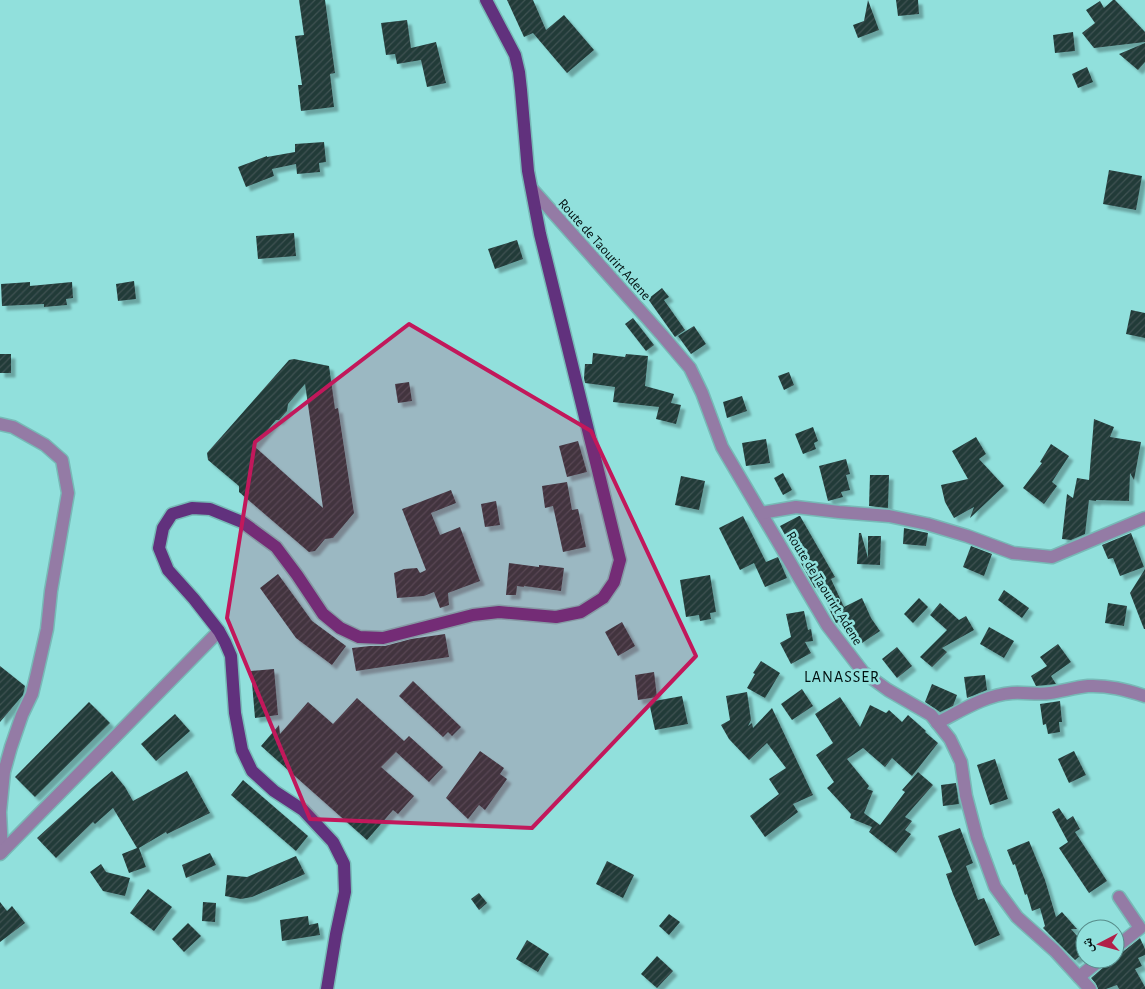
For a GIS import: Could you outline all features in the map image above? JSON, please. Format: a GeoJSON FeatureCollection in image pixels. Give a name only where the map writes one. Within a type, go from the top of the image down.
{"type":"FeatureCollection","features":[{"type":"Feature","properties":{"kind":"main road"},"geometry":{"type":"LineString","coordinates":[[327,989],[345,892],[344,864],[332,842],[303,810],[274,791],[252,771],[242,750],[235,713],[231,656],[219,631],[168,570],[159,548],[163,528],[172,514],[192,508],[210,509],[242,522],[276,547],[297,574],[323,614],[340,628],[358,637],[383,638],[472,615],[499,612],[556,617],[581,612],[603,598],[614,582],[620,560],[542,244],[528,171],[519,72],[515,55],[486,0]]}},
{"type":"Feature","properties":{"kind":"street","name":"Route de Taourirt Adene"},"geometry":{"type":"LineString","coordinates":[[532,189],[690,368],[702,393],[722,447],[827,625],[863,672],[888,690],[931,715],[950,739],[961,762],[966,796],[977,838],[995,887],[1016,917],[1055,952],[1090,989]]}},
{"type":"Feature","properties":{"kind":"street"},"geometry":{"type":"LineString","coordinates":[[0,424],[13,427],[45,445],[62,460],[68,493],[51,591],[47,630],[38,673],[4,772],[0,812],[1,853]]}},
{"type":"Feature","properties":{"kind":"street"},"geometry":{"type":"LineString","coordinates":[[761,513],[796,506],[889,516],[927,524],[1013,553],[1052,557],[1145,518]]}},
{"type":"Feature","properties":{"kind":"street"},"geometry":{"type":"LineString","coordinates":[[1,853],[219,631]]}},
{"type":"Feature","properties":{"kind":"street"},"geometry":{"type":"LineString","coordinates":[[937,723],[991,697],[1012,693],[1037,694],[1088,686],[1103,686],[1120,688],[1145,696]]}},
{"type":"Feature","properties":{"kind":"street"},"geometry":{"type":"LineString","coordinates":[[1119,897],[1142,934],[1125,943]]}},
{"type":"Feature","properties":{"kind":"street"},"geometry":{"type":"LineString","coordinates":[[1079,976],[1088,969]]}},
{"type":"Feature","properties":{"kind":"highlighted area"},"geometry":{"type":"Polygon","coordinates":[[[409,324],[591,431],[696,656],[532,828],[310,819],[227,618],[255,442],[409,324]]]}},
{"type":"Feature","properties":{"kind":"building"},"geometry":{"type":"Polygon","coordinates":[[[299,0],[325,0],[335,73],[330,74],[334,107],[301,111],[298,85],[302,85],[295,36],[304,35],[299,0]]]}},
{"type":"Feature","properties":{"kind":"building"},"geometry":{"type":"Polygon","coordinates":[[[507,0],[533,0],[546,30],[564,15],[594,50],[567,73],[533,33],[524,37],[507,0]]]}},
{"type":"Feature","properties":{"kind":"building"},"geometry":{"type":"Polygon","coordinates":[[[868,0],[879,30],[858,38],[853,25],[864,21],[868,0]]]}},
{"type":"Feature","properties":{"kind":"building"},"geometry":{"type":"Polygon","coordinates":[[[896,0],[918,0],[919,14],[898,16],[896,0]]]}},
{"type":"Feature","properties":{"kind":"building"},"geometry":{"type":"Polygon","coordinates":[[[1113,0],[1145,32],[1145,42],[1094,48],[1082,33],[1095,23],[1086,10],[1100,1],[1104,8],[1113,0]]]}},
{"type":"Feature","properties":{"kind":"building"},"geometry":{"type":"Polygon","coordinates":[[[407,20],[411,48],[436,42],[446,83],[427,87],[421,60],[397,64],[395,54],[386,55],[381,23],[407,20]]]}},
{"type":"Feature","properties":{"kind":"building"},"geometry":{"type":"Polygon","coordinates":[[[1073,32],[1075,51],[1055,53],[1053,35],[1073,32]]]}},
{"type":"Feature","properties":{"kind":"building"},"geometry":{"type":"Polygon","coordinates":[[[1145,43],[1145,62],[1138,70],[1119,54],[1145,43]]]}},
{"type":"Feature","properties":{"kind":"building"},"geometry":{"type":"Polygon","coordinates":[[[1087,67],[1093,82],[1078,88],[1072,74],[1087,67]]]}},
{"type":"Feature","properties":{"kind":"building"},"geometry":{"type":"Polygon","coordinates":[[[324,142],[326,162],[319,163],[320,172],[297,174],[296,164],[272,169],[274,176],[246,187],[238,167],[267,156],[295,152],[295,144],[324,142]]]}},
{"type":"Feature","properties":{"kind":"building"},"geometry":{"type":"Polygon","coordinates":[[[1109,170],[1142,176],[1136,210],[1103,204],[1109,170]]]}},
{"type":"Feature","properties":{"kind":"building"},"geometry":{"type":"Polygon","coordinates":[[[294,233],[296,256],[258,259],[256,236],[294,233]]]}},
{"type":"Feature","properties":{"kind":"building"},"geometry":{"type":"Polygon","coordinates":[[[517,240],[523,259],[495,269],[488,249],[517,240]]]}},
{"type":"Feature","properties":{"kind":"building"},"geometry":{"type":"Polygon","coordinates":[[[134,281],[136,299],[118,301],[116,284],[134,281]]]}},
{"type":"Feature","properties":{"kind":"building"},"geometry":{"type":"Polygon","coordinates":[[[30,282],[30,286],[72,282],[73,298],[66,299],[67,305],[44,307],[44,304],[2,306],[1,284],[30,282]]]}},
{"type":"Feature","properties":{"kind":"building"},"geometry":{"type":"Polygon","coordinates":[[[662,288],[669,297],[664,300],[685,330],[675,337],[648,299],[662,288]]]}},
{"type":"Feature","properties":{"kind":"building"},"geometry":{"type":"Polygon","coordinates":[[[1131,310],[1145,313],[1145,338],[1126,334],[1131,310]]]}},
{"type":"Feature","properties":{"kind":"building"},"geometry":{"type":"Polygon","coordinates":[[[633,318],[654,345],[646,351],[625,324],[633,318]]]}},
{"type":"Feature","properties":{"kind":"building"},"geometry":{"type":"Polygon","coordinates":[[[694,326],[706,344],[691,354],[678,336],[694,326]]]}},
{"type":"Feature","properties":{"kind":"building"},"geometry":{"type":"Polygon","coordinates":[[[593,353],[625,357],[626,354],[648,356],[645,386],[674,394],[671,403],[681,405],[676,424],[656,419],[659,407],[613,402],[615,387],[585,383],[585,364],[592,364],[593,353]]]}},
{"type":"Feature","properties":{"kind":"building"},"geometry":{"type":"Polygon","coordinates":[[[0,354],[11,354],[11,373],[0,373],[0,354]]]}},
{"type":"Feature","properties":{"kind":"building"},"geometry":{"type":"Polygon","coordinates":[[[294,359],[329,366],[335,409],[338,408],[354,513],[333,538],[325,539],[315,551],[309,552],[239,492],[239,486],[208,460],[207,453],[289,360],[294,359]],[[305,384],[288,404],[287,411],[279,420],[276,420],[254,446],[323,508],[305,384]]]}},
{"type":"Feature","properties":{"kind":"building"},"geometry":{"type":"Polygon","coordinates":[[[789,372],[794,385],[784,390],[778,376],[789,372]]]}},
{"type":"Feature","properties":{"kind":"building"},"geometry":{"type":"Polygon","coordinates":[[[409,382],[412,401],[398,403],[395,384],[409,382]]]}},
{"type":"Feature","properties":{"kind":"building"},"geometry":{"type":"Polygon","coordinates":[[[742,396],[747,411],[727,418],[723,402],[742,396]]]}},
{"type":"Feature","properties":{"kind":"building"},"geometry":{"type":"Polygon","coordinates":[[[1094,419],[1114,427],[1110,437],[1141,442],[1134,480],[1130,473],[1129,501],[1089,500],[1085,534],[1071,540],[1062,539],[1067,494],[1073,498],[1077,478],[1089,480],[1094,419]]]}},
{"type":"Feature","properties":{"kind":"building"},"geometry":{"type":"Polygon","coordinates":[[[813,427],[818,441],[814,443],[816,449],[803,454],[795,434],[813,427]]]}},
{"type":"Feature","properties":{"kind":"building"},"geometry":{"type":"Polygon","coordinates":[[[976,437],[986,454],[979,459],[1004,486],[970,518],[974,507],[954,518],[945,502],[941,485],[968,479],[952,451],[976,437]]]}},
{"type":"Feature","properties":{"kind":"building"},"geometry":{"type":"Polygon","coordinates":[[[766,439],[770,463],[746,466],[742,443],[766,439]]]}},
{"type":"Feature","properties":{"kind":"building"},"geometry":{"type":"Polygon","coordinates":[[[578,441],[587,472],[567,477],[559,446],[578,441]]]}},
{"type":"Feature","properties":{"kind":"building"},"geometry":{"type":"Polygon","coordinates":[[[1051,444],[1069,456],[1052,482],[1057,486],[1044,504],[1023,488],[1042,463],[1040,462],[1051,444]]]}},
{"type":"Feature","properties":{"kind":"building"},"geometry":{"type":"Polygon","coordinates":[[[846,459],[850,474],[846,475],[850,490],[841,492],[843,497],[828,501],[819,466],[846,459]]]}},
{"type":"Feature","properties":{"kind":"building"},"geometry":{"type":"Polygon","coordinates":[[[783,473],[792,490],[783,495],[774,478],[783,473]]]}},
{"type":"Feature","properties":{"kind":"building"},"geometry":{"type":"Polygon","coordinates":[[[870,475],[889,475],[888,508],[869,506],[870,475]]]}},
{"type":"Feature","properties":{"kind":"building"},"geometry":{"type":"Polygon","coordinates":[[[681,476],[705,481],[699,510],[675,505],[681,476]]]}},
{"type":"Feature","properties":{"kind":"building"},"geometry":{"type":"Polygon","coordinates":[[[567,482],[572,510],[578,509],[586,547],[563,552],[553,506],[545,508],[542,486],[567,482]]]}},
{"type":"Feature","properties":{"kind":"building"},"geometry":{"type":"Polygon","coordinates":[[[451,490],[456,503],[431,513],[440,535],[460,527],[480,581],[448,593],[449,605],[440,608],[434,592],[424,596],[397,598],[394,573],[404,569],[417,568],[420,573],[426,570],[402,509],[451,490]]]}},
{"type":"Feature","properties":{"kind":"building"},"geometry":{"type":"Polygon","coordinates":[[[496,501],[500,525],[485,527],[481,504],[496,501]]]}},
{"type":"Feature","properties":{"kind":"building"},"geometry":{"type":"Polygon","coordinates":[[[743,516],[766,562],[778,557],[787,578],[765,587],[754,563],[740,570],[719,528],[743,516]]]}},
{"type":"Feature","properties":{"kind":"building"},"geometry":{"type":"Polygon","coordinates":[[[799,516],[835,577],[831,579],[844,607],[862,598],[871,618],[880,631],[862,643],[846,619],[836,623],[818,586],[815,588],[780,526],[799,516]]]}},
{"type":"Feature","properties":{"kind":"building"},"geometry":{"type":"Polygon","coordinates":[[[904,528],[928,533],[926,546],[903,544],[904,528]]]}},
{"type":"Feature","properties":{"kind":"building"},"geometry":{"type":"Polygon","coordinates":[[[859,533],[861,533],[868,558],[868,536],[881,536],[880,565],[857,564],[859,533]]]}},
{"type":"Feature","properties":{"kind":"building"},"geometry":{"type":"Polygon","coordinates":[[[1131,533],[1144,567],[1120,576],[1113,558],[1108,559],[1102,545],[1131,533]]]}},
{"type":"Feature","properties":{"kind":"building"},"geometry":{"type":"Polygon","coordinates":[[[971,546],[992,554],[984,576],[963,567],[971,546]]]}},
{"type":"Feature","properties":{"kind":"building"},"geometry":{"type":"Polygon","coordinates":[[[509,563],[564,568],[561,591],[517,586],[516,595],[506,595],[509,563]]]}},
{"type":"Feature","properties":{"kind":"building"},"geometry":{"type":"Polygon","coordinates":[[[1145,569],[1145,629],[1144,629],[1130,593],[1145,569]]]}},
{"type":"Feature","properties":{"kind":"building"},"geometry":{"type":"Polygon","coordinates":[[[278,574],[312,621],[346,646],[332,665],[296,638],[260,588],[278,574]]]}},
{"type":"Feature","properties":{"kind":"building"},"geometry":{"type":"Polygon","coordinates":[[[710,575],[716,612],[710,613],[711,619],[700,621],[699,615],[686,617],[680,580],[710,575]]]}},
{"type":"Feature","properties":{"kind":"building"},"geometry":{"type":"Polygon","coordinates":[[[1004,590],[1029,608],[1022,618],[998,600],[1004,590]]]}},
{"type":"Feature","properties":{"kind":"building"},"geometry":{"type":"Polygon","coordinates":[[[919,598],[928,607],[913,623],[904,614],[919,598]]]}},
{"type":"Feature","properties":{"kind":"building"},"geometry":{"type":"Polygon","coordinates":[[[940,603],[959,620],[966,616],[974,630],[942,648],[947,652],[932,667],[920,657],[947,630],[930,615],[940,603]]]}},
{"type":"Feature","properties":{"kind":"building"},"geometry":{"type":"Polygon","coordinates":[[[1108,603],[1127,606],[1124,626],[1105,623],[1108,603]]]}},
{"type":"Feature","properties":{"kind":"building"},"geometry":{"type":"Polygon","coordinates":[[[804,611],[808,630],[811,629],[813,641],[805,642],[811,653],[791,664],[780,643],[791,637],[786,614],[804,611]]]}},
{"type":"Feature","properties":{"kind":"building"},"geometry":{"type":"Polygon","coordinates":[[[622,622],[635,646],[618,656],[605,632],[622,622]]]}},
{"type":"Feature","properties":{"kind":"building"},"geometry":{"type":"Polygon","coordinates":[[[989,627],[1014,641],[1004,658],[980,644],[989,627]]]}},
{"type":"Feature","properties":{"kind":"building"},"geometry":{"type":"Polygon","coordinates":[[[445,634],[449,657],[356,671],[352,648],[385,646],[411,639],[445,634]]]}},
{"type":"Feature","properties":{"kind":"building"},"geometry":{"type":"Polygon","coordinates":[[[1058,644],[1071,662],[1051,676],[1056,684],[1036,686],[1031,676],[1047,666],[1040,657],[1058,644]]]}},
{"type":"Feature","properties":{"kind":"building"},"geometry":{"type":"Polygon","coordinates":[[[897,647],[912,666],[897,678],[882,659],[897,647]]]}},
{"type":"Feature","properties":{"kind":"building"},"geometry":{"type":"Polygon","coordinates":[[[761,661],[780,673],[765,698],[747,688],[755,674],[753,673],[761,661]]]}},
{"type":"Feature","properties":{"kind":"building"},"geometry":{"type":"Polygon","coordinates":[[[0,666],[25,686],[23,695],[0,722],[0,666]]]}},
{"type":"Feature","properties":{"kind":"building"},"geometry":{"type":"Polygon","coordinates":[[[274,669],[278,715],[255,718],[251,671],[274,669]]]}},
{"type":"Feature","properties":{"kind":"building"},"geometry":{"type":"Polygon","coordinates":[[[654,672],[657,697],[638,700],[635,675],[654,672]]]}},
{"type":"Feature","properties":{"kind":"building"},"geometry":{"type":"Polygon","coordinates":[[[985,675],[987,690],[967,698],[964,677],[985,675]]]}},
{"type":"Feature","properties":{"kind":"building"},"geometry":{"type":"Polygon","coordinates":[[[413,681],[461,727],[452,736],[448,732],[443,737],[399,696],[413,681]]]}},
{"type":"Feature","properties":{"kind":"building"},"geometry":{"type":"Polygon","coordinates":[[[932,684],[957,695],[953,706],[940,712],[925,702],[932,684]]]}},
{"type":"Feature","properties":{"kind":"building"},"geometry":{"type":"Polygon","coordinates":[[[802,689],[813,706],[792,720],[781,704],[802,689]]]}},
{"type":"Feature","properties":{"kind":"building"},"geometry":{"type":"Polygon","coordinates":[[[747,692],[751,720],[748,726],[752,723],[753,728],[772,708],[813,795],[793,804],[798,812],[765,837],[750,816],[779,794],[769,779],[786,768],[767,743],[749,760],[729,739],[721,725],[730,720],[726,696],[747,692]]]}},
{"type":"Feature","properties":{"kind":"building"},"geometry":{"type":"Polygon","coordinates":[[[682,696],[688,724],[655,730],[649,702],[682,696]]]}},
{"type":"Feature","properties":{"kind":"building"},"geometry":{"type":"Polygon","coordinates":[[[840,697],[860,727],[870,705],[886,713],[889,710],[902,722],[908,715],[938,743],[912,776],[892,758],[885,767],[863,748],[847,759],[869,786],[867,789],[873,791],[864,813],[880,825],[905,792],[902,790],[918,772],[933,785],[905,817],[912,821],[905,830],[911,834],[896,853],[869,832],[872,827],[850,818],[851,814],[827,788],[834,782],[816,755],[833,743],[815,714],[840,697]]]}},
{"type":"Feature","properties":{"kind":"building"},"geometry":{"type":"Polygon","coordinates":[[[357,698],[404,741],[409,736],[443,767],[429,782],[396,752],[381,767],[414,796],[398,814],[393,810],[367,840],[261,746],[279,725],[280,734],[308,702],[333,724],[357,698]]]}},
{"type":"Feature","properties":{"kind":"building"},"geometry":{"type":"Polygon","coordinates":[[[1060,701],[1062,722],[1059,722],[1060,732],[1048,734],[1046,724],[1043,725],[1040,704],[1060,701]]]}},
{"type":"Feature","properties":{"kind":"building"},"geometry":{"type":"Polygon","coordinates":[[[89,702],[110,723],[35,797],[15,777],[89,702]]]}},
{"type":"Feature","properties":{"kind":"building"},"geometry":{"type":"Polygon","coordinates":[[[175,714],[190,731],[156,761],[141,744],[175,714]]]}},
{"type":"Feature","properties":{"kind":"building"},"geometry":{"type":"Polygon","coordinates":[[[480,751],[504,768],[500,774],[507,779],[485,810],[479,805],[468,819],[446,798],[480,751]]]}},
{"type":"Feature","properties":{"kind":"building"},"geometry":{"type":"Polygon","coordinates":[[[1074,751],[1086,775],[1069,783],[1058,759],[1074,751]]]}},
{"type":"Feature","properties":{"kind":"building"},"geometry":{"type":"Polygon","coordinates":[[[995,759],[1008,799],[990,805],[977,765],[995,759]]]}},
{"type":"Feature","properties":{"kind":"building"},"geometry":{"type":"Polygon","coordinates":[[[112,771],[133,801],[187,771],[210,813],[167,834],[166,832],[139,848],[146,867],[129,873],[122,854],[137,848],[113,808],[95,824],[93,822],[56,858],[37,838],[112,771]]]}},
{"type":"Feature","properties":{"kind":"building"},"geometry":{"type":"Polygon","coordinates":[[[243,780],[308,836],[296,851],[231,795],[243,780]]]}},
{"type":"Feature","properties":{"kind":"building"},"geometry":{"type":"Polygon","coordinates":[[[956,783],[959,804],[943,806],[941,785],[956,783]]]}},
{"type":"Feature","properties":{"kind":"building"},"geometry":{"type":"Polygon","coordinates":[[[1059,808],[1067,820],[1073,816],[1080,829],[1075,832],[1107,881],[1089,893],[1059,848],[1068,842],[1052,812],[1059,808]]]}},
{"type":"Feature","properties":{"kind":"building"},"geometry":{"type":"Polygon","coordinates":[[[960,828],[973,863],[966,866],[978,900],[984,898],[1000,935],[975,946],[946,874],[952,872],[938,836],[960,828]]]}},
{"type":"Feature","properties":{"kind":"building"},"geometry":{"type":"Polygon","coordinates":[[[1029,841],[1045,880],[1056,917],[1062,912],[1075,927],[1075,929],[1071,929],[1075,934],[1075,960],[1043,928],[1045,926],[1040,908],[1032,911],[1015,864],[1013,865],[1007,850],[1029,841]]]}},
{"type":"Feature","properties":{"kind":"building"},"geometry":{"type":"Polygon","coordinates":[[[210,853],[216,865],[186,878],[182,865],[210,853]]]}},
{"type":"Feature","properties":{"kind":"building"},"geometry":{"type":"Polygon","coordinates":[[[296,856],[305,874],[252,897],[241,899],[225,896],[227,875],[247,877],[296,856]]]}},
{"type":"Feature","properties":{"kind":"building"},"geometry":{"type":"Polygon","coordinates":[[[607,861],[634,875],[623,898],[596,884],[607,861]]]}},
{"type":"Feature","properties":{"kind":"building"},"geometry":{"type":"Polygon","coordinates":[[[101,864],[106,872],[130,878],[125,896],[103,891],[90,872],[101,864]]]}},
{"type":"Feature","properties":{"kind":"building"},"geometry":{"type":"Polygon","coordinates":[[[148,889],[172,907],[154,931],[130,913],[148,889]]]}},
{"type":"Feature","properties":{"kind":"building"},"geometry":{"type":"Polygon","coordinates":[[[479,893],[487,903],[479,910],[471,899],[479,893]]]}},
{"type":"Feature","properties":{"kind":"building"},"geometry":{"type":"Polygon","coordinates":[[[0,902],[7,911],[12,906],[25,923],[0,942],[0,902]]]}},
{"type":"Feature","properties":{"kind":"building"},"geometry":{"type":"Polygon","coordinates":[[[203,902],[216,903],[215,922],[202,921],[203,902]]]}},
{"type":"Feature","properties":{"kind":"building"},"geometry":{"type":"Polygon","coordinates":[[[669,914],[680,922],[669,935],[659,926],[669,914]]]}},
{"type":"Feature","properties":{"kind":"building"},"geometry":{"type":"Polygon","coordinates":[[[308,916],[309,925],[318,923],[320,935],[282,941],[280,920],[308,916]]]}},
{"type":"Feature","properties":{"kind":"building"},"geometry":{"type":"Polygon","coordinates":[[[188,923],[201,936],[184,952],[172,939],[188,923]]]}},
{"type":"Feature","properties":{"kind":"building"},"geometry":{"type":"Polygon","coordinates":[[[1140,938],[1145,949],[1145,955],[1138,958],[1142,966],[1135,969],[1145,989],[1119,989],[1117,985],[1106,989],[1098,989],[1091,978],[1101,969],[1125,969],[1125,950],[1140,938]]]}},
{"type":"Feature","properties":{"kind":"building"},"geometry":{"type":"Polygon","coordinates":[[[527,940],[549,954],[538,972],[516,959],[527,940]]]}},
{"type":"Feature","properties":{"kind":"building"},"geometry":{"type":"Polygon","coordinates":[[[657,956],[673,971],[657,988],[641,974],[657,956]]]}},
{"type":"Feature","properties":{"kind":"district","name":"LANASSER"},"geometry":{"type":"Point","coordinates":[842,676]}}]}
